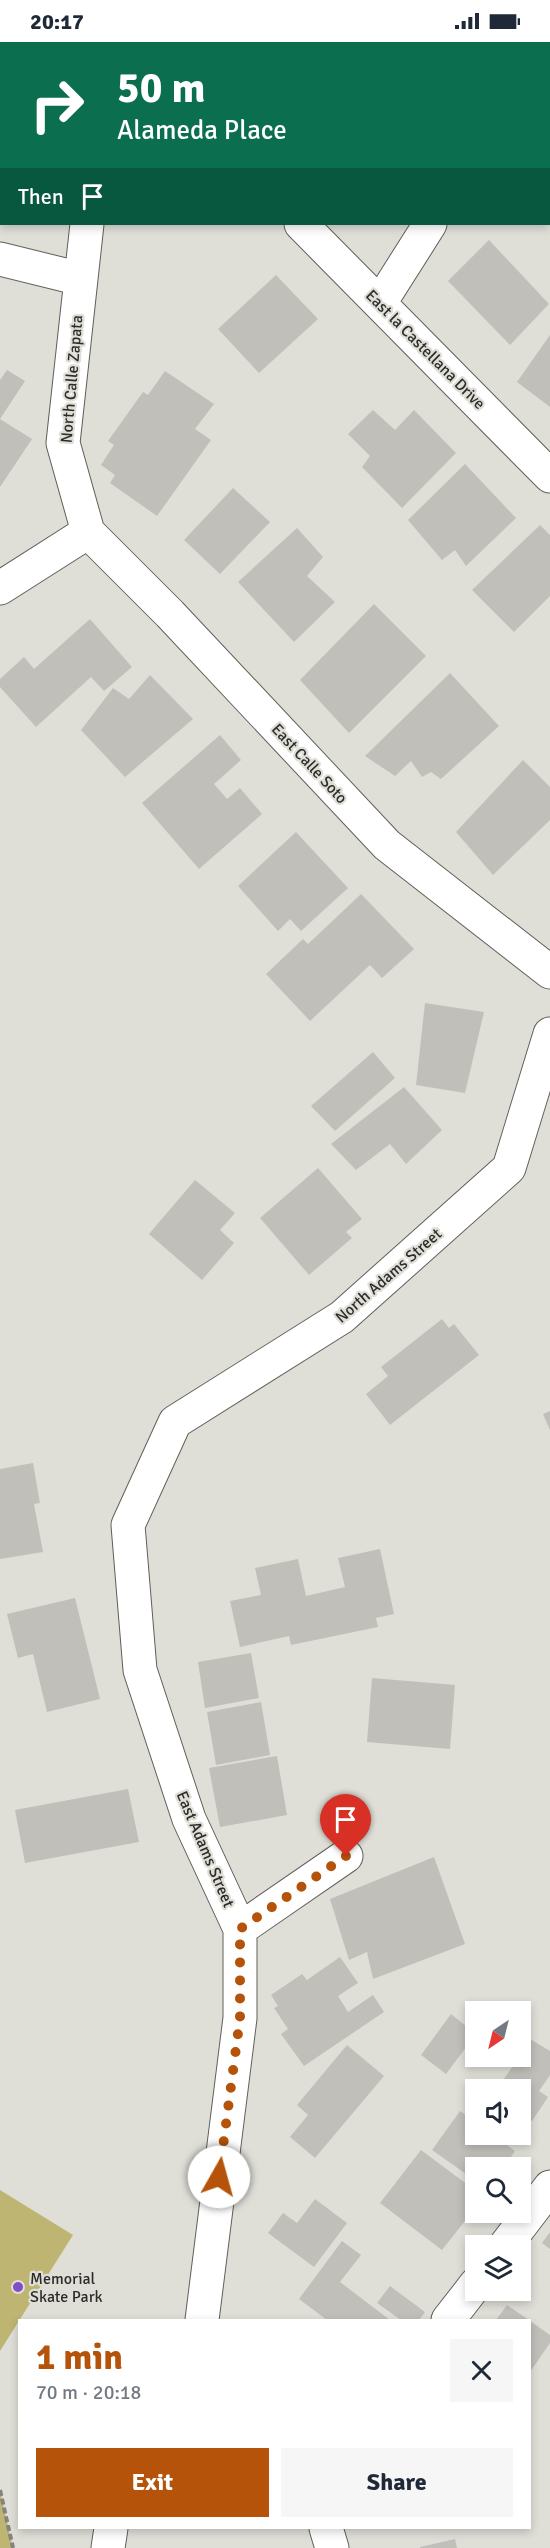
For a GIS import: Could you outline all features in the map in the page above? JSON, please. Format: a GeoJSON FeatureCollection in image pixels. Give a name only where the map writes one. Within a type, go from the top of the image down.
{"type":"FeatureCollection","features":[{"type":"Feature","properties":{"kind":"street","name":"North Calle Zapata"},"geometry":{"type":"LineString","coordinates":[[87,225],[63,443],[88,532]]}},
{"type":"Feature","properties":{"kind":"street","name":"East la Castellana Drive"},"geometry":{"type":"LineString","coordinates":[[302,225],[550,476]]}},
{"type":"Feature","properties":{"kind":"street"},"geometry":{"type":"LineString","coordinates":[[380,303],[429,225]]}},
{"type":"Feature","properties":{"kind":"street"},"geometry":{"type":"LineString","coordinates":[[0,259],[81,279]]}},
{"type":"Feature","properties":{"kind":"street"},"geometry":{"type":"LineString","coordinates":[[0,588],[88,532]]}},
{"type":"Feature","properties":{"kind":"street","name":"East Calle Soto"},"geometry":{"type":"LineString","coordinates":[[88,532],[170,614],[387,845],[550,972]]}},
{"type":"Feature","properties":{"kind":"street","name":"North Adams Street"},"geometry":{"type":"LineString","coordinates":[[128,1525],[174,1422],[342,1317],[509,1168],[550,1034]]}},
{"type":"Feature","properties":{"kind":"street","name":"East Adams Street"},"geometry":{"type":"LineString","coordinates":[[128,1525],[140,1670],[189,1819],[240,1929],[240,2018],[202,2319]]}},
{"type":"Feature","properties":{"kind":"street"},"geometry":{"type":"LineString","coordinates":[[240,1929],[346,1856]]}},
{"type":"Feature","properties":{"kind":"street"},"geometry":{"type":"LineString","coordinates":[[513,2235],[550,2187]]}},
{"type":"Feature","properties":{"kind":"street"},"geometry":{"type":"LineString","coordinates":[[449,2319],[465,2298]]}},
{"type":"Feature","properties":{"kind":"street"},"geometry":{"type":"LineString","coordinates":[[108,2548],[111,2529]]}},
{"type":"Feature","properties":{"kind":"street"},"geometry":{"type":"LineString","coordinates":[[326,2529],[332,2548]]}},
{"type":"Feature","properties":{"kind":"path"},"geometry":{"type":"LineString","coordinates":[[0,2490],[13,2548]]}},
{"type":"Feature","properties":{"kind":"shaded area","name":"Memorial Skate Park"},"geometry":{"type":"Polygon","coordinates":[[[0,2190],[73,2235],[18,2319],[0,2351],[0,2190]]]}},
{"type":"Feature","properties":{"kind":"shaded area"},"geometry":{"type":"Polygon","coordinates":[[[0,2490],[13,2548],[0,2548],[0,2490]]]}},
{"type":"Feature","properties":{"kind":"building"},"geometry":{"type":"Polygon","coordinates":[[[489,240],[549,304],[510,345],[448,281],[489,240]]]}},
{"type":"Feature","properties":{"kind":"building"},"geometry":{"type":"Polygon","coordinates":[[[276,275],[318,319],[259,373],[218,329],[276,275]]]}},
{"type":"Feature","properties":{"kind":"building"},"geometry":{"type":"Polygon","coordinates":[[[550,335],[550,407],[517,382],[550,335]]]}},
{"type":"Feature","properties":{"kind":"building"},"geometry":{"type":"Polygon","coordinates":[[[7,370],[25,381],[0,419],[0,380],[7,370]]]}},
{"type":"Feature","properties":{"kind":"building"},"geometry":{"type":"Polygon","coordinates":[[[165,371],[214,404],[195,429],[211,440],[157,516],[110,483],[115,475],[101,465],[114,445],[108,441],[143,392],[148,395],[165,371]]]}},
{"type":"Feature","properties":{"kind":"building"},"geometry":{"type":"Polygon","coordinates":[[[373,410],[395,430],[414,410],[456,453],[402,508],[362,467],[370,456],[348,434],[373,410]]]}},
{"type":"Feature","properties":{"kind":"building"},"geometry":{"type":"Polygon","coordinates":[[[0,419],[32,439],[0,487],[0,419]]]}},
{"type":"Feature","properties":{"kind":"building"},"geometry":{"type":"Polygon","coordinates":[[[465,464],[516,518],[466,566],[455,550],[442,560],[408,520],[465,464]]]}},
{"type":"Feature","properties":{"kind":"building"},"geometry":{"type":"Polygon","coordinates":[[[233,488],[270,522],[220,574],[184,540],[233,488]]]}},
{"type":"Feature","properties":{"kind":"building"},"geometry":{"type":"Polygon","coordinates":[[[540,525],[550,535],[550,596],[514,632],[472,590],[540,525]]]}},
{"type":"Feature","properties":{"kind":"building"},"geometry":{"type":"Polygon","coordinates":[[[297,528],[323,557],[307,576],[335,602],[294,642],[238,582],[297,528]]]}},
{"type":"Feature","properties":{"kind":"building"},"geometry":{"type":"Polygon","coordinates":[[[374,604],[426,656],[349,733],[300,680],[374,604]]]}},
{"type":"Feature","properties":{"kind":"building"},"geometry":{"type":"Polygon","coordinates":[[[90,619],[132,667],[104,691],[91,677],[36,727],[0,687],[0,679],[24,657],[34,669],[90,619]]]}},
{"type":"Feature","properties":{"kind":"building"},"geometry":{"type":"Polygon","coordinates":[[[450,673],[499,726],[441,779],[431,772],[422,777],[411,761],[395,776],[365,756],[450,673]]]}},
{"type":"Feature","properties":{"kind":"building"},"geometry":{"type":"Polygon","coordinates":[[[150,675],[193,719],[125,777],[81,730],[113,688],[129,699],[150,675]]]}},
{"type":"Feature","properties":{"kind":"building"},"geometry":{"type":"Polygon","coordinates":[[[220,735],[241,760],[214,784],[227,799],[240,788],[262,814],[199,869],[142,803],[220,735]]]}},
{"type":"Feature","properties":{"kind":"building"},"geometry":{"type":"Polygon","coordinates":[[[523,760],[550,787],[550,820],[493,875],[456,832],[523,760]]]}},
{"type":"Feature","properties":{"kind":"building"},"geometry":{"type":"Polygon","coordinates":[[[296,832],[348,888],[301,931],[290,919],[278,931],[238,886],[296,832]]]}},
{"type":"Feature","properties":{"kind":"building"},"geometry":{"type":"Polygon","coordinates":[[[361,894],[414,949],[382,978],[370,965],[310,1021],[266,974],[303,939],[308,944],[361,894]]]}},
{"type":"Feature","properties":{"kind":"building"},"geometry":{"type":"Polygon","coordinates":[[[425,1003],[484,1012],[465,1093],[416,1085],[425,1003]]]}},
{"type":"Feature","properties":{"kind":"building"},"geometry":{"type":"Polygon","coordinates":[[[373,1052],[395,1078],[335,1131],[311,1106],[373,1052]]]}},
{"type":"Feature","properties":{"kind":"building"},"geometry":{"type":"Polygon","coordinates":[[[404,1087],[442,1130],[406,1164],[390,1144],[356,1170],[331,1144],[404,1087]]]}},
{"type":"Feature","properties":{"kind":"building"},"geometry":{"type":"Polygon","coordinates":[[[318,1168],[362,1219],[346,1232],[352,1238],[309,1275],[260,1218],[318,1168]]]}},
{"type":"Feature","properties":{"kind":"building"},"geometry":{"type":"Polygon","coordinates":[[[195,1180],[235,1213],[220,1230],[234,1243],[202,1280],[149,1234],[195,1180]]]}},
{"type":"Feature","properties":{"kind":"building"},"geometry":{"type":"Polygon","coordinates":[[[442,1319],[449,1328],[454,1324],[479,1355],[390,1425],[366,1394],[388,1376],[381,1367],[442,1319]]]}},
{"type":"Feature","properties":{"kind":"building"},"geometry":{"type":"Polygon","coordinates":[[[550,1411],[550,1430],[543,1414],[550,1411]]]}},
{"type":"Feature","properties":{"kind":"building"},"geometry":{"type":"Polygon","coordinates":[[[33,1463],[40,1503],[34,1504],[43,1552],[0,1559],[0,1469],[33,1463]]]}},
{"type":"Feature","properties":{"kind":"building"},"geometry":{"type":"Polygon","coordinates":[[[380,1549],[394,1614],[376,1618],[378,1627],[291,1645],[289,1636],[240,1647],[230,1601],[261,1595],[255,1568],[298,1559],[306,1596],[345,1587],[338,1558],[380,1549]]]}},
{"type":"Feature","properties":{"kind":"building"},"geometry":{"type":"Polygon","coordinates":[[[75,1598],[100,1699],[47,1712],[33,1654],[18,1658],[7,1614],[75,1598]]]}},
{"type":"Feature","properties":{"kind":"building"},"geometry":{"type":"Polygon","coordinates":[[[251,1653],[259,1698],[205,1708],[198,1662],[251,1653]]]}},
{"type":"Feature","properties":{"kind":"building"},"geometry":{"type":"Polygon","coordinates":[[[372,1678],[455,1685],[450,1749],[367,1742],[372,1678]]]}},
{"type":"Feature","properties":{"kind":"building"},"geometry":{"type":"Polygon","coordinates":[[[261,1702],[270,1755],[216,1765],[207,1712],[261,1702]]]}},
{"type":"Feature","properties":{"kind":"building"},"geometry":{"type":"Polygon","coordinates":[[[277,1756],[287,1815],[220,1827],[209,1768],[277,1756]]]}},
{"type":"Feature","properties":{"kind":"building"},"geometry":{"type":"Polygon","coordinates":[[[128,1789],[139,1842],[25,1863],[15,1810],[128,1789]]]}},
{"type":"Feature","properties":{"kind":"building"},"geometry":{"type":"Polygon","coordinates":[[[434,1857],[465,1944],[373,1979],[367,1952],[349,1960],[330,1899],[434,1857]]]}},
{"type":"Feature","properties":{"kind":"building"},"geometry":{"type":"Polygon","coordinates":[[[340,1957],[358,1983],[338,1996],[348,2012],[373,1995],[384,2012],[304,2066],[281,2034],[288,2029],[274,2008],[278,2006],[271,1995],[302,1974],[307,1980],[340,1957]]]}},
{"type":"Feature","properties":{"kind":"building"},"geometry":{"type":"Polygon","coordinates":[[[451,2014],[465,2025],[465,2049],[446,2074],[421,2055],[451,2014]]]}},
{"type":"Feature","properties":{"kind":"building"},"geometry":{"type":"Polygon","coordinates":[[[531,2040],[550,2051],[550,2075],[539,2091],[548,2097],[532,2121],[531,2079],[504,2079],[512,2067],[531,2067],[531,2040]]]}},
{"type":"Feature","properties":{"kind":"building"},"geometry":{"type":"Polygon","coordinates":[[[347,2045],[384,2076],[315,2158],[290,2137],[308,2115],[297,2105],[347,2045]]]}},
{"type":"Feature","properties":{"kind":"building"},"geometry":{"type":"Polygon","coordinates":[[[460,2111],[465,2114],[465,2145],[507,2145],[515,2151],[511,2157],[465,2157],[465,2173],[432,2150],[460,2111]]]}},
{"type":"Feature","properties":{"kind":"building"},"geometry":{"type":"Polygon","coordinates":[[[421,2150],[465,2183],[465,2221],[442,2250],[380,2203],[421,2150]]]}},
{"type":"Feature","properties":{"kind":"building"},"geometry":{"type":"Polygon","coordinates":[[[315,2199],[347,2223],[314,2267],[268,2233],[283,2213],[297,2223],[315,2199]]]}},
{"type":"Feature","properties":{"kind":"building"},"geometry":{"type":"Polygon","coordinates":[[[550,2232],[550,2249],[542,2243],[550,2232]]]}},
{"type":"Feature","properties":{"kind":"building"},"geometry":{"type":"Polygon","coordinates":[[[342,2241],[361,2255],[340,2282],[389,2319],[326,2319],[299,2299],[342,2241]]]}},
{"type":"Feature","properties":{"kind":"building"},"geometry":{"type":"Polygon","coordinates":[[[390,2286],[425,2312],[420,2319],[400,2319],[377,2303],[390,2286]]]}},
{"type":"Feature","properties":{"kind":"building"},"geometry":{"type":"Polygon","coordinates":[[[507,2305],[528,2319],[497,2319],[507,2305]]]}},
{"type":"Feature","properties":{"kind":"building"},"geometry":{"type":"Polygon","coordinates":[[[531,2322],[550,2335],[550,2343],[531,2371],[531,2322]]]}},
{"type":"Feature","properties":{"kind":"building"},"geometry":{"type":"Polygon","coordinates":[[[455,2539],[457,2548],[420,2548],[420,2547],[455,2539]]]}},
{"type":"Feature","properties":{"kind":"place","name":"Memorial Skate Park"},"geometry":{"type":"Point","coordinates":[18,2287]}},
{"type":"Feature","properties":{"kind":"route"},"geometry":{"type":"LineString","coordinates":[[219,2177],[240,2018],[240,1929],[346,1856]]}}]}
